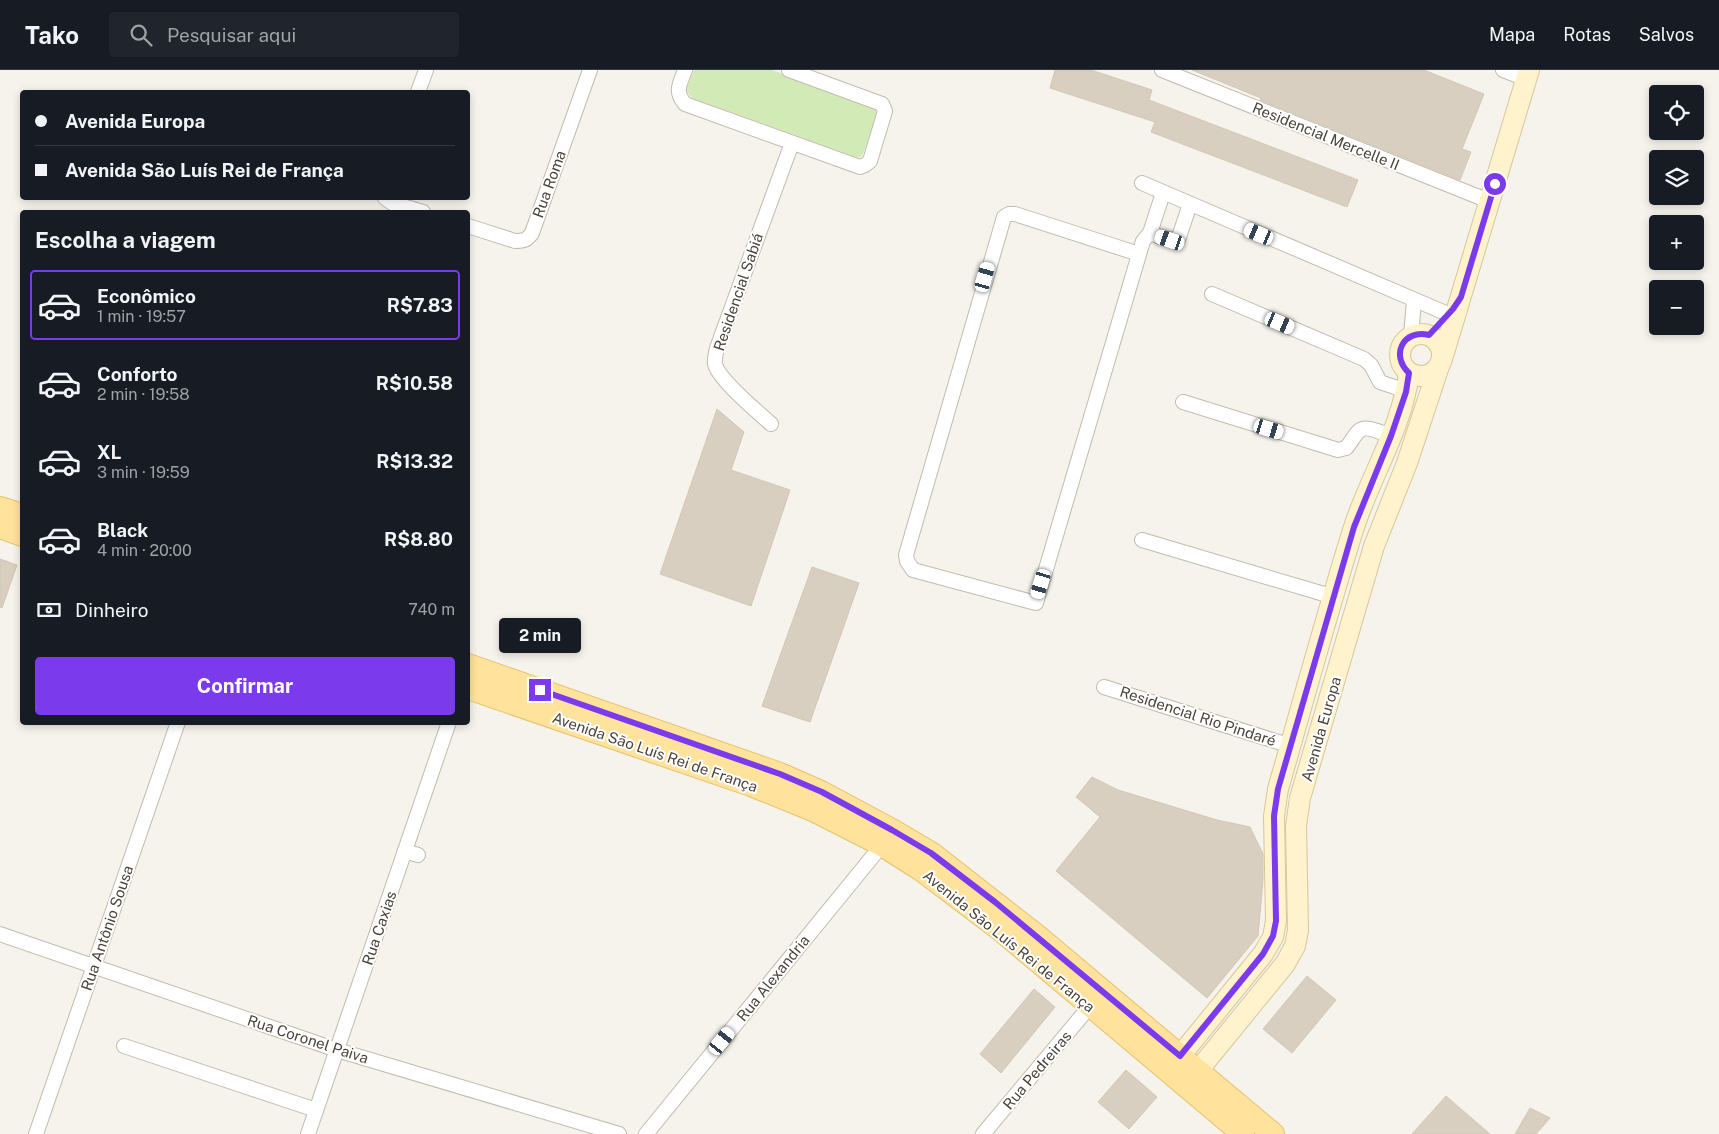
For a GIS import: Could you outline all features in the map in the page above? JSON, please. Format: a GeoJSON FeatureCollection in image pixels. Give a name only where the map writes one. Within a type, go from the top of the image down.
{"type":"FeatureCollection","features":[{"type":"Feature","properties":{"kind":"main road"},"geometry":{"type":"LineString","coordinates":[[0,508],[20,514]]}},
{"type":"Feature","properties":{"kind":"main road"},"geometry":{"type":"LineString","coordinates":[[0,528],[20,534]]}},
{"type":"Feature","properties":{"kind":"main road","name":"Avenida São Luís Rei de França"},"geometry":{"type":"LineString","coordinates":[[470,666],[780,774],[822,792],[931,853],[979,889],[1177,1066],[1243,1134]]}},
{"type":"Feature","properties":{"kind":"main road","name":"Avenida São Luís Rei de França"},"geometry":{"type":"LineString","coordinates":[[470,689],[750,785],[813,810],[882,845],[920,868],[967,904],[1090,1006],[1177,1066],[1202,1074],[1273,1134]]}},
{"type":"Feature","properties":{"kind":"street"},"geometry":{"type":"LineString","coordinates":[[419,90],[426,70]]}},
{"type":"Feature","properties":{"kind":"street","name":"Rua Roma"},"geometry":{"type":"LineString","coordinates":[[470,227],[515,241],[523,241],[532,233],[590,70]]}},
{"type":"Feature","properties":{"kind":"street"},"geometry":{"type":"LineString","coordinates":[[685,70],[680,84],[679,97],[685,104],[860,167],[870,161],[884,111],[882,104],[789,70]]}},
{"type":"Feature","properties":{"kind":"street","name":"Residencial Mercelle II"},"geometry":{"type":"LineString","coordinates":[[1162,70],[1489,201]]}},
{"type":"Feature","properties":{"kind":"street"},"geometry":{"type":"LineString","coordinates":[[1503,70],[1527,74]]}},
{"type":"Feature","properties":{"kind":"street","name":"Avenida Europa"},"geometry":{"type":"LineString","coordinates":[[1202,1074],[1202,1066],[1285,964],[1295,946],[1298,930],[1296,826],[1300,798],[1374,546],[1407,463],[1440,363],[1451,318],[1461,297],[1527,74]]}},
{"type":"Feature","properties":{"kind":"street","name":"Residencial Sabiá"},"geometry":{"type":"LineString","coordinates":[[771,424],[728,383],[719,373],[715,363],[717,348],[792,143]]}},
{"type":"Feature","properties":{"kind":"street"},"geometry":{"type":"LineString","coordinates":[[1142,183],[1451,318]]}},
{"type":"Feature","properties":{"kind":"street"},"geometry":{"type":"LineString","coordinates":[[1139,254],[1015,214],[1009,214],[1004,217],[906,555],[907,561],[913,570],[1036,603],[1139,254],[1143,240],[1150,233],[1164,193]]}},
{"type":"Feature","properties":{"kind":"street"},"geometry":{"type":"LineString","coordinates":[[388,200],[392,203],[416,210]]}},
{"type":"Feature","properties":{"kind":"street"},"geometry":{"type":"LineString","coordinates":[[1150,233],[1170,240],[1179,237],[1190,204]]}},
{"type":"Feature","properties":{"kind":"street"},"geometry":{"type":"LineString","coordinates":[[1212,294],[1364,359],[1372,365],[1380,382],[1407,382],[1429,375],[1440,363],[1442,352],[1440,345],[1420,336],[1414,301]]}},
{"type":"Feature","properties":{"kind":"street","name":"Avenida Europa"},"geometry":{"type":"LineString","coordinates":[[1177,1066],[1267,949],[1275,930],[1275,802],[1358,515],[1391,436],[1407,382],[1400,362],[1399,354],[1401,347],[1451,318]]}},
{"type":"Feature","properties":{"kind":"street"},"geometry":{"type":"LineString","coordinates":[[1183,402],[1338,450],[1346,448],[1358,431],[1362,429],[1367,428],[1391,436]]}},
{"type":"Feature","properties":{"kind":"street"},"geometry":{"type":"LineString","coordinates":[[1142,540],[1334,597]]}},
{"type":"Feature","properties":{"kind":"street","name":"Residencial Rio Pindaré"},"geometry":{"type":"LineString","coordinates":[[1104,687],[1291,746]]}},
{"type":"Feature","properties":{"kind":"street","name":"Rua Antônio Sousa"},"geometry":{"type":"LineString","coordinates":[[36,1134],[177,725]]}},
{"type":"Feature","properties":{"kind":"street","name":"Rua Caxias"},"geometry":{"type":"LineString","coordinates":[[308,1134],[337,1050],[412,853],[448,725]]}},
{"type":"Feature","properties":{"kind":"street","name":"Rua Alexandria"},"geometry":{"type":"LineString","coordinates":[[646,1134],[882,845]]}},
{"type":"Feature","properties":{"kind":"street"},"geometry":{"type":"LineString","coordinates":[[1275,892],[1297,890]]}},
{"type":"Feature","properties":{"kind":"street","name":"Rua Coronel Paiva"},"geometry":{"type":"LineString","coordinates":[[0,934],[337,1050],[619,1134]]}},
{"type":"Feature","properties":{"kind":"street","name":"Rua Pedreiras"},"geometry":{"type":"LineString","coordinates":[[983,1134],[1090,1006]]}},
{"type":"Feature","properties":{"kind":"street"},"geometry":{"type":"LineString","coordinates":[[124,1046],[316,1110]]}},
{"type":"Feature","properties":{"kind":"green space"},"geometry":{"type":"Polygon","coordinates":[[[694,70],[772,70],[874,106],[878,114],[863,154],[860,157],[856,157],[692,98],[686,90],[694,70]]]}},
{"type":"Feature","properties":{"kind":"building"},"geometry":{"type":"Polygon","coordinates":[[[1055,70],[1091,70],[1152,90],[1149,100],[1358,180],[1347,207],[1151,132],[1155,122],[1050,88],[1055,70]]]}},
{"type":"Feature","properties":{"kind":"building"},"geometry":{"type":"Polygon","coordinates":[[[1192,70],[1424,70],[1484,94],[1462,149],[1471,152],[1460,180],[1260,100],[1261,98],[1192,70]]]}},
{"type":"Feature","properties":{"kind":"building"},"geometry":{"type":"Polygon","coordinates":[[[717,409],[744,432],[731,470],[790,490],[751,606],[660,574],[717,409]]]}},
{"type":"Feature","properties":{"kind":"building"},"geometry":{"type":"Polygon","coordinates":[[[0,559],[17,565],[2,608],[0,607],[0,559]]]}},
{"type":"Feature","properties":{"kind":"building"},"geometry":{"type":"Polygon","coordinates":[[[812,567],[859,583],[810,722],[762,706],[812,567]]]}},
{"type":"Feature","properties":{"kind":"building"},"geometry":{"type":"Polygon","coordinates":[[[1092,777],[1118,790],[1217,820],[1250,827],[1263,854],[1263,880],[1258,936],[1207,998],[1056,871],[1100,817],[1076,797],[1092,777]]]}},
{"type":"Feature","properties":{"kind":"building"},"geometry":{"type":"Polygon","coordinates":[[[1307,976],[1336,1000],[1292,1053],[1263,1029],[1307,976]]]}},
{"type":"Feature","properties":{"kind":"building"},"geometry":{"type":"Polygon","coordinates":[[[1034,989],[1055,1007],[1001,1073],[980,1054],[1034,989]]]}},
{"type":"Feature","properties":{"kind":"building"},"geometry":{"type":"Polygon","coordinates":[[[1126,1070],[1157,1097],[1129,1129],[1098,1102],[1126,1070]]]}},
{"type":"Feature","properties":{"kind":"building"},"geometry":{"type":"Polygon","coordinates":[[[1446,1096],[1490,1134],[1412,1134],[1446,1096]]]}},
{"type":"Feature","properties":{"kind":"building"},"geometry":{"type":"Polygon","coordinates":[[[1530,1108],[1550,1118],[1536,1134],[1515,1134],[1530,1108]]]}},
{"type":"Feature","properties":{"kind":"route"},"geometry":{"type":"LineString","coordinates":[[540,690],[780,774],[822,792],[892,830],[931,853],[995,902],[1180,1056],[1267,949],[1273,936],[1276,921],[1275,802],[1354,527],[1382,461],[1406,392],[1409,373],[1400,362],[1399,354],[1401,347],[1411,336],[1417,334],[1429,335],[1457,304],[1461,297],[1495,184]]}}]}
